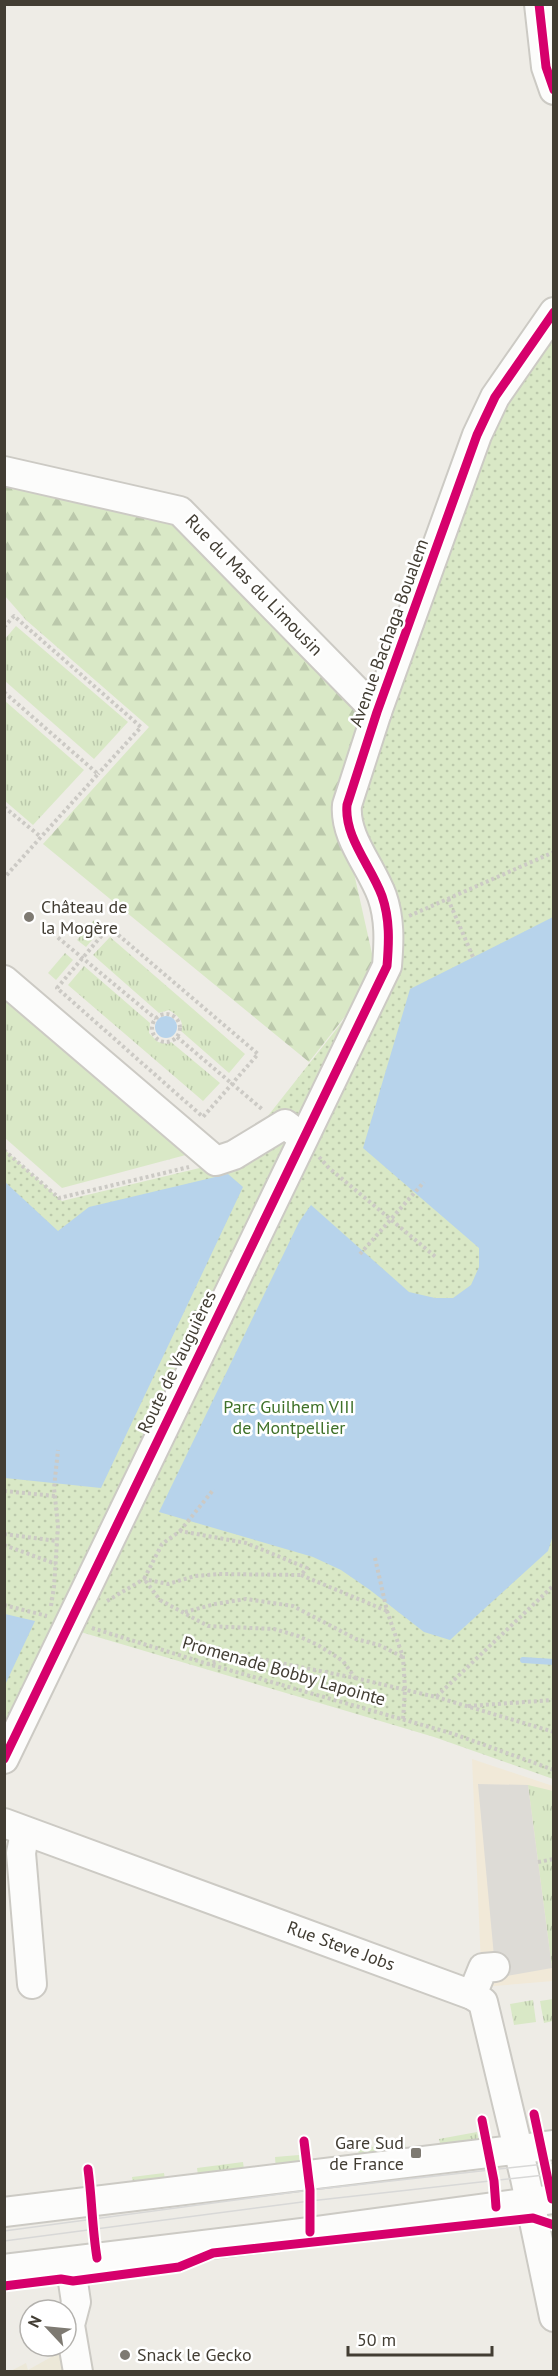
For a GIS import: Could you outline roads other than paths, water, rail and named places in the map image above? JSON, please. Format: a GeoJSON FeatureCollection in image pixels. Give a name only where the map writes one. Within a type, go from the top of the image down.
{"type":"FeatureCollection","features":[{"type":"Feature","properties":{"kind":"street"},"geometry":{"type":"LineString","coordinates":[[539,4],[546,67],[554,90]]}},
{"type":"Feature","properties":{"kind":"street","name":"Avenue Bachaga Boualem"},"geometry":{"type":"LineString","coordinates":[[381,980],[387,966],[388,925],[381,895],[349,829],[346,816],[350,794],[377,712],[477,435],[495,397],[554,312]]}},
{"type":"Feature","properties":{"kind":"street","name":"Rue du Mas du Limousin"},"geometry":{"type":"LineString","coordinates":[[4,471],[180,511],[377,712]]}},
{"type":"Feature","properties":{"kind":"street"},"geometry":{"type":"LineString","coordinates":[[4,980],[216,1161],[294,1131]]}},
{"type":"Feature","properties":{"kind":"street","name":"Route de Vauguières"},"geometry":{"type":"LineString","coordinates":[[4,1759],[60,1618],[294,1131],[381,980]]}},
{"type":"Feature","properties":{"kind":"street"},"geometry":{"type":"LineString","coordinates":[[15,1828],[21,1853],[32,1984]]}},
{"type":"Feature","properties":{"kind":"street","name":"Rue Steve Jobs"},"geometry":{"type":"LineString","coordinates":[[15,1828],[472,1995]]}},
{"type":"Feature","properties":{"kind":"street"},"geometry":{"type":"LineString","coordinates":[[495,1966],[483,1968],[472,1995],[483,2002],[519,2150],[542,2201],[554,2317]]}},
{"type":"Feature","properties":{"kind":"street"},"geometry":{"type":"LineString","coordinates":[[4,2212],[554,2145]]}},
{"type":"Feature","properties":{"kind":"street"},"geometry":{"type":"LineString","coordinates":[[4,2269],[542,2201]]}},
{"type":"Feature","properties":{"kind":"street"},"geometry":{"type":"LineString","coordinates":[[70,2262],[76,2302],[70,2325],[78,2372]]}},
{"type":"Feature","properties":{"kind":"water"},"geometry":{"type":"Polygon","coordinates":[[[553,917],[553,1535],[548,1551],[450,1640],[424,1632],[341,1570],[313,1557],[159,1512],[299,1222],[311,1205],[409,1292],[435,1298],[453,1298],[471,1285],[479,1267],[479,1248],[363,1148],[410,989],[553,917]]]}},
{"type":"Feature","properties":{"kind":"water"},"geometry":{"type":"Polygon","coordinates":[[[166,1016],[174,1019],[177,1027],[174,1035],[166,1038],[158,1035],[155,1027],[158,1019],[166,1016]]]}},
{"type":"Feature","properties":{"kind":"water"},"geometry":{"type":"Polygon","coordinates":[[[228,1174],[243,1187],[101,1488],[5,1478],[5,1182],[58,1231],[89,1207],[228,1174]]]}},
{"type":"Feature","properties":{"kind":"water"},"geometry":{"type":"Polygon","coordinates":[[[4,1614],[35,1621],[5,1685],[4,1614]]]}},
{"type":"Feature","properties":{"kind":"waterway"},"geometry":{"type":"LineString","coordinates":[[523,1660],[554,1662]]}},
{"type":"Feature","properties":{"kind":"tram line"},"geometry":{"type":"LineString","coordinates":[[4,2231],[310,2190],[554,2163]]}},
{"type":"Feature","properties":{"kind":"tram line"},"geometry":{"type":"LineString","coordinates":[[4,2241],[310,2201],[554,2174]]}},
{"type":"Feature","properties":{"kind":"place","name":"Château de la Mogère"},"geometry":{"type":"Point","coordinates":[29,917]}},
{"type":"Feature","properties":{"kind":"place","name":"Gare Sud de France"},"geometry":{"type":"Point","coordinates":[416,2153]}},
{"type":"Feature","properties":{"kind":"place","name":"Snack le Gecko"},"geometry":{"type":"Point","coordinates":[125,2355]}},
{"type":"Feature","properties":{"kind":"park label","name":"Parc Guilhem VIII de Montpellier"},"geometry":{"type":"Point","coordinates":[289,1417]}}]}
